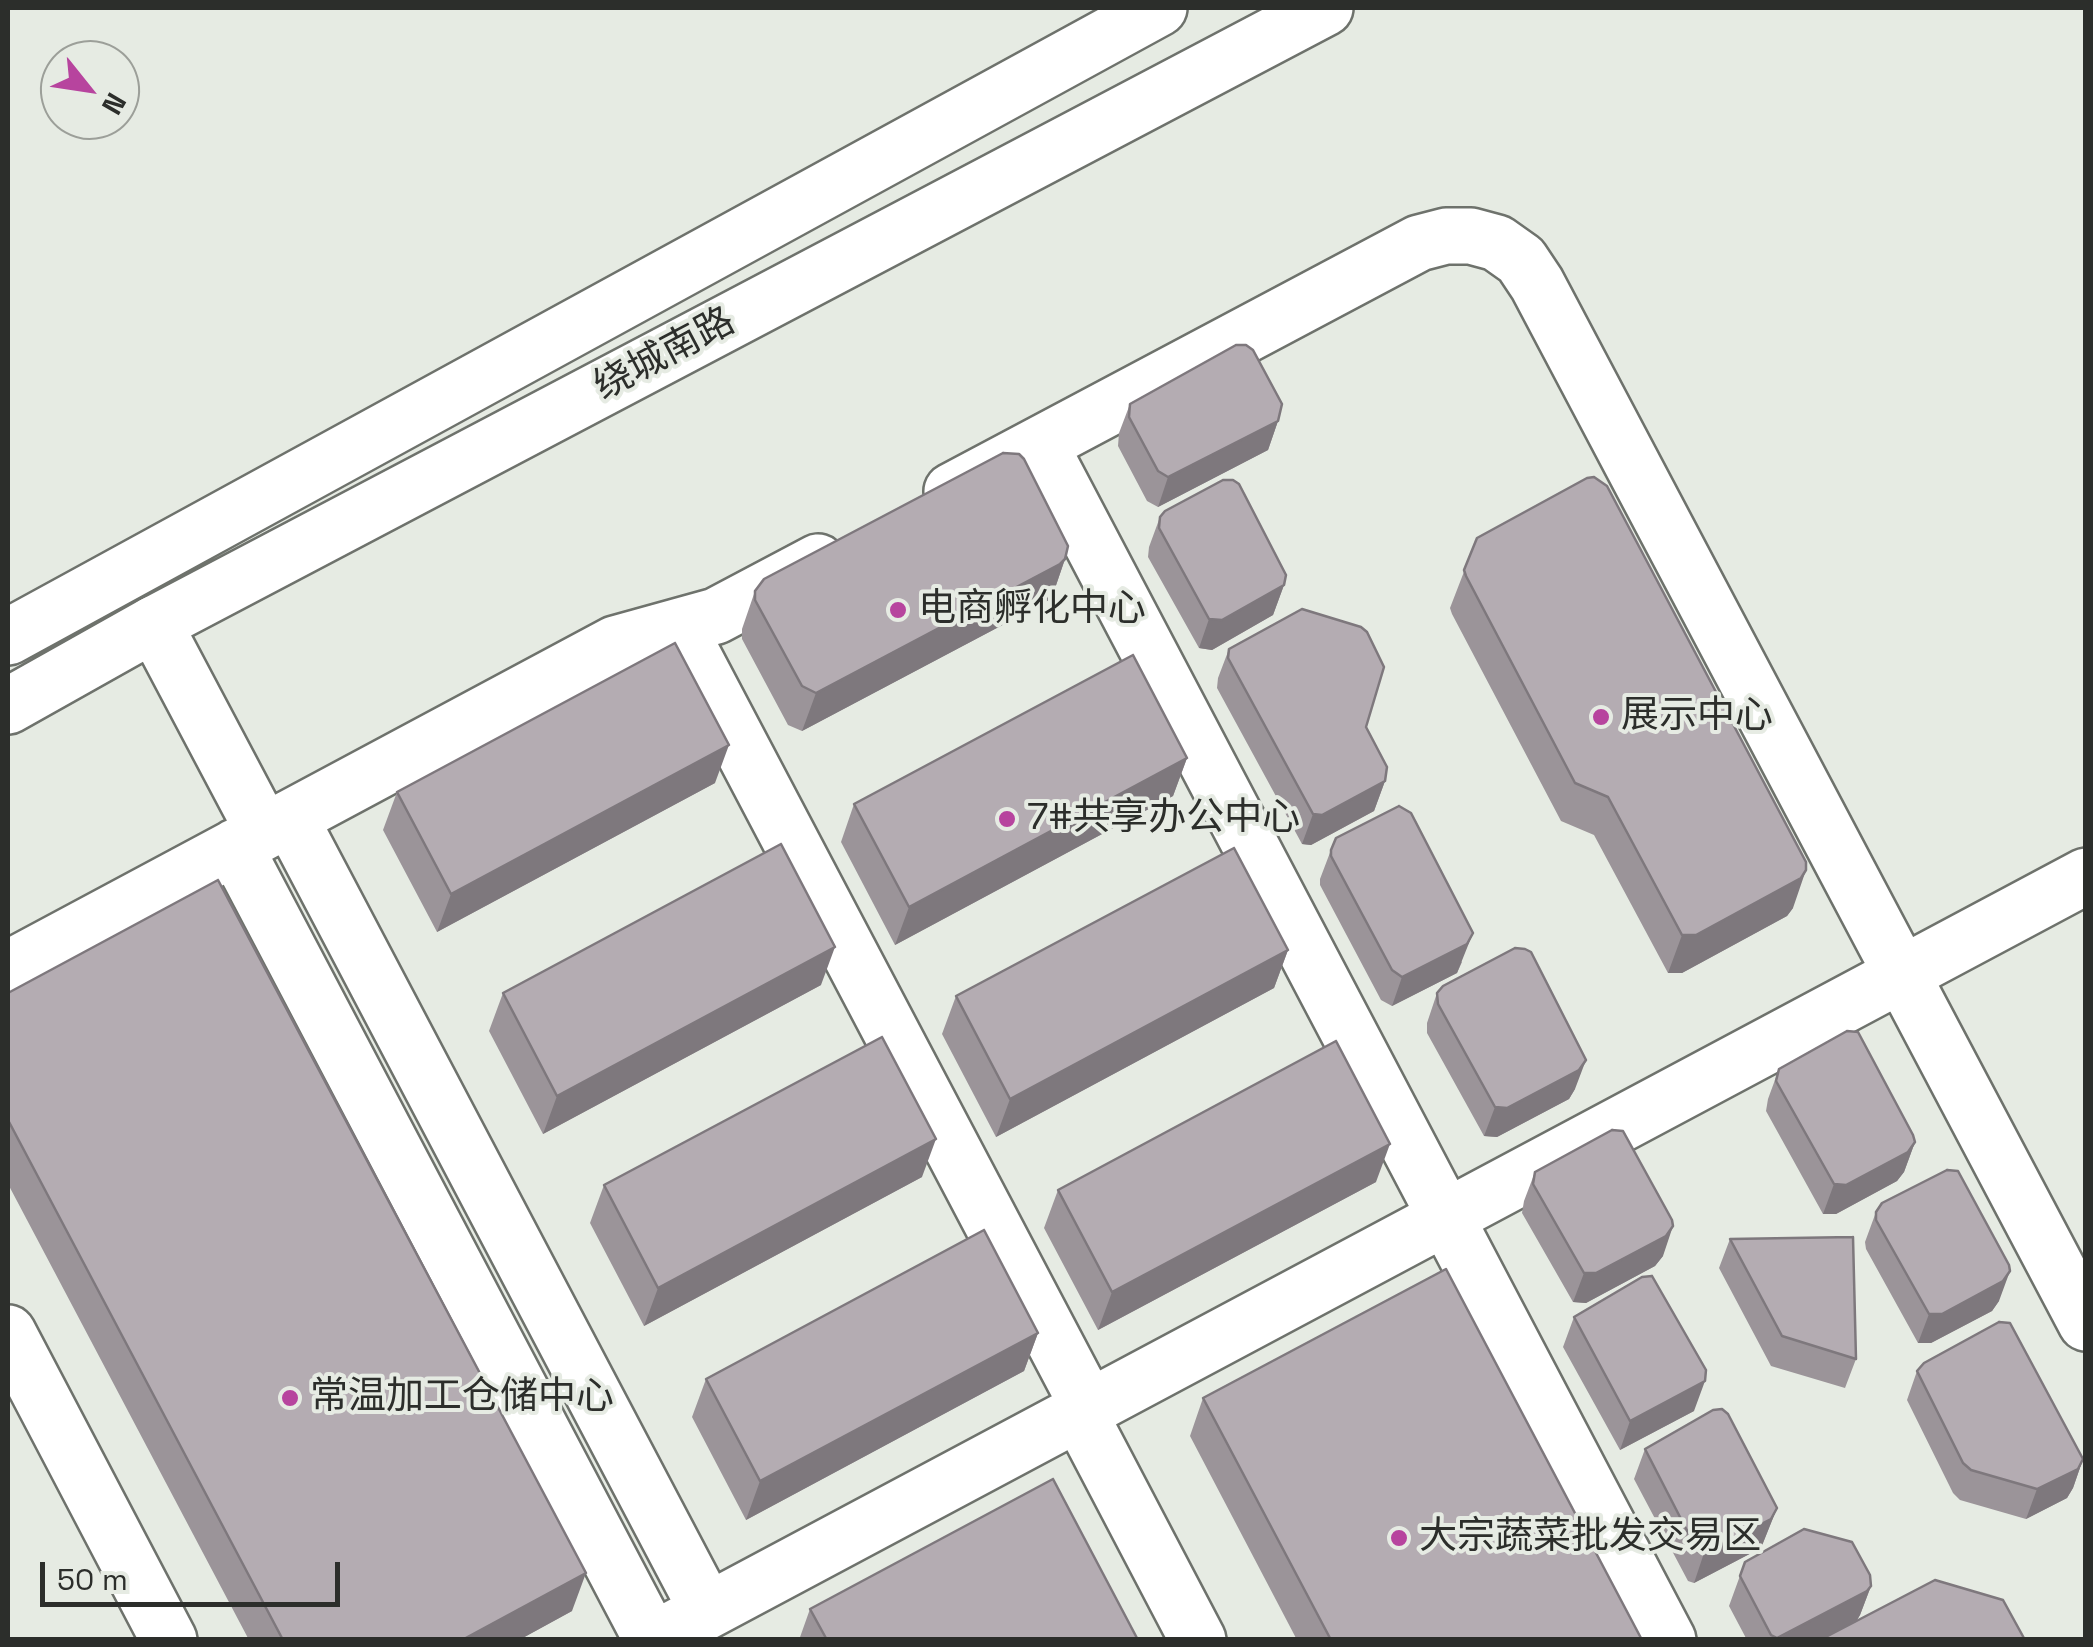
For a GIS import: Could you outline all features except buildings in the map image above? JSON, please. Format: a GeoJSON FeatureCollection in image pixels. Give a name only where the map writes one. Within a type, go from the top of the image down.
{"type":"FeatureCollection","features":[{"type":"Feature","properties":{"kind":"main road","name":"绕城南路"},"geometry":{"type":"LineString","coordinates":[[8,637],[1159,8]]}},
{"type":"Feature","properties":{"kind":"main road","name":"绕城南路"},"geometry":{"type":"LineString","coordinates":[[8,706],[154,624],[1325,8]]}},
{"type":"Feature","properties":{"kind":"main road"},"geometry":{"type":"LineString","coordinates":[[8,969],[615,644],[716,616],[1420,243],[1446,236],[1472,236],[1496,243],[1520,260],[1538,284],[2086,1323]]}},
{"type":"Feature","properties":{"kind":"main road"},"geometry":{"type":"LineString","coordinates":[[1040,444],[1668,1640]]}},
{"type":"Feature","properties":{"kind":"main road"},"geometry":{"type":"LineString","coordinates":[[154,624],[674,1631],[2086,876]]}},
{"type":"Feature","properties":{"kind":"main road"},"geometry":{"type":"LineString","coordinates":[[678,626],[1084,1410],[1198,1640]]}},
{"type":"Feature","properties":{"kind":"main road"},"geometry":{"type":"LineString","coordinates":[[8,1333],[169,1640]]}},
{"type":"Feature","properties":{"kind":"place","name":"电商孵化中心"},"geometry":{"type":"Point","coordinates":[898,610]}},
{"type":"Feature","properties":{"kind":"place","name":"展示中心"},"geometry":{"type":"Point","coordinates":[1601,717]}},
{"type":"Feature","properties":{"kind":"place","name":"7#共享办公中心"},"geometry":{"type":"Point","coordinates":[1007,819]}},
{"type":"Feature","properties":{"kind":"place","name":"常温加工仓储中心"},"geometry":{"type":"Point","coordinates":[290,1398]}},
{"type":"Feature","properties":{"kind":"place","name":"大宗蔬菜批发交易区"},"geometry":{"type":"Point","coordinates":[1399,1538]}}]}
